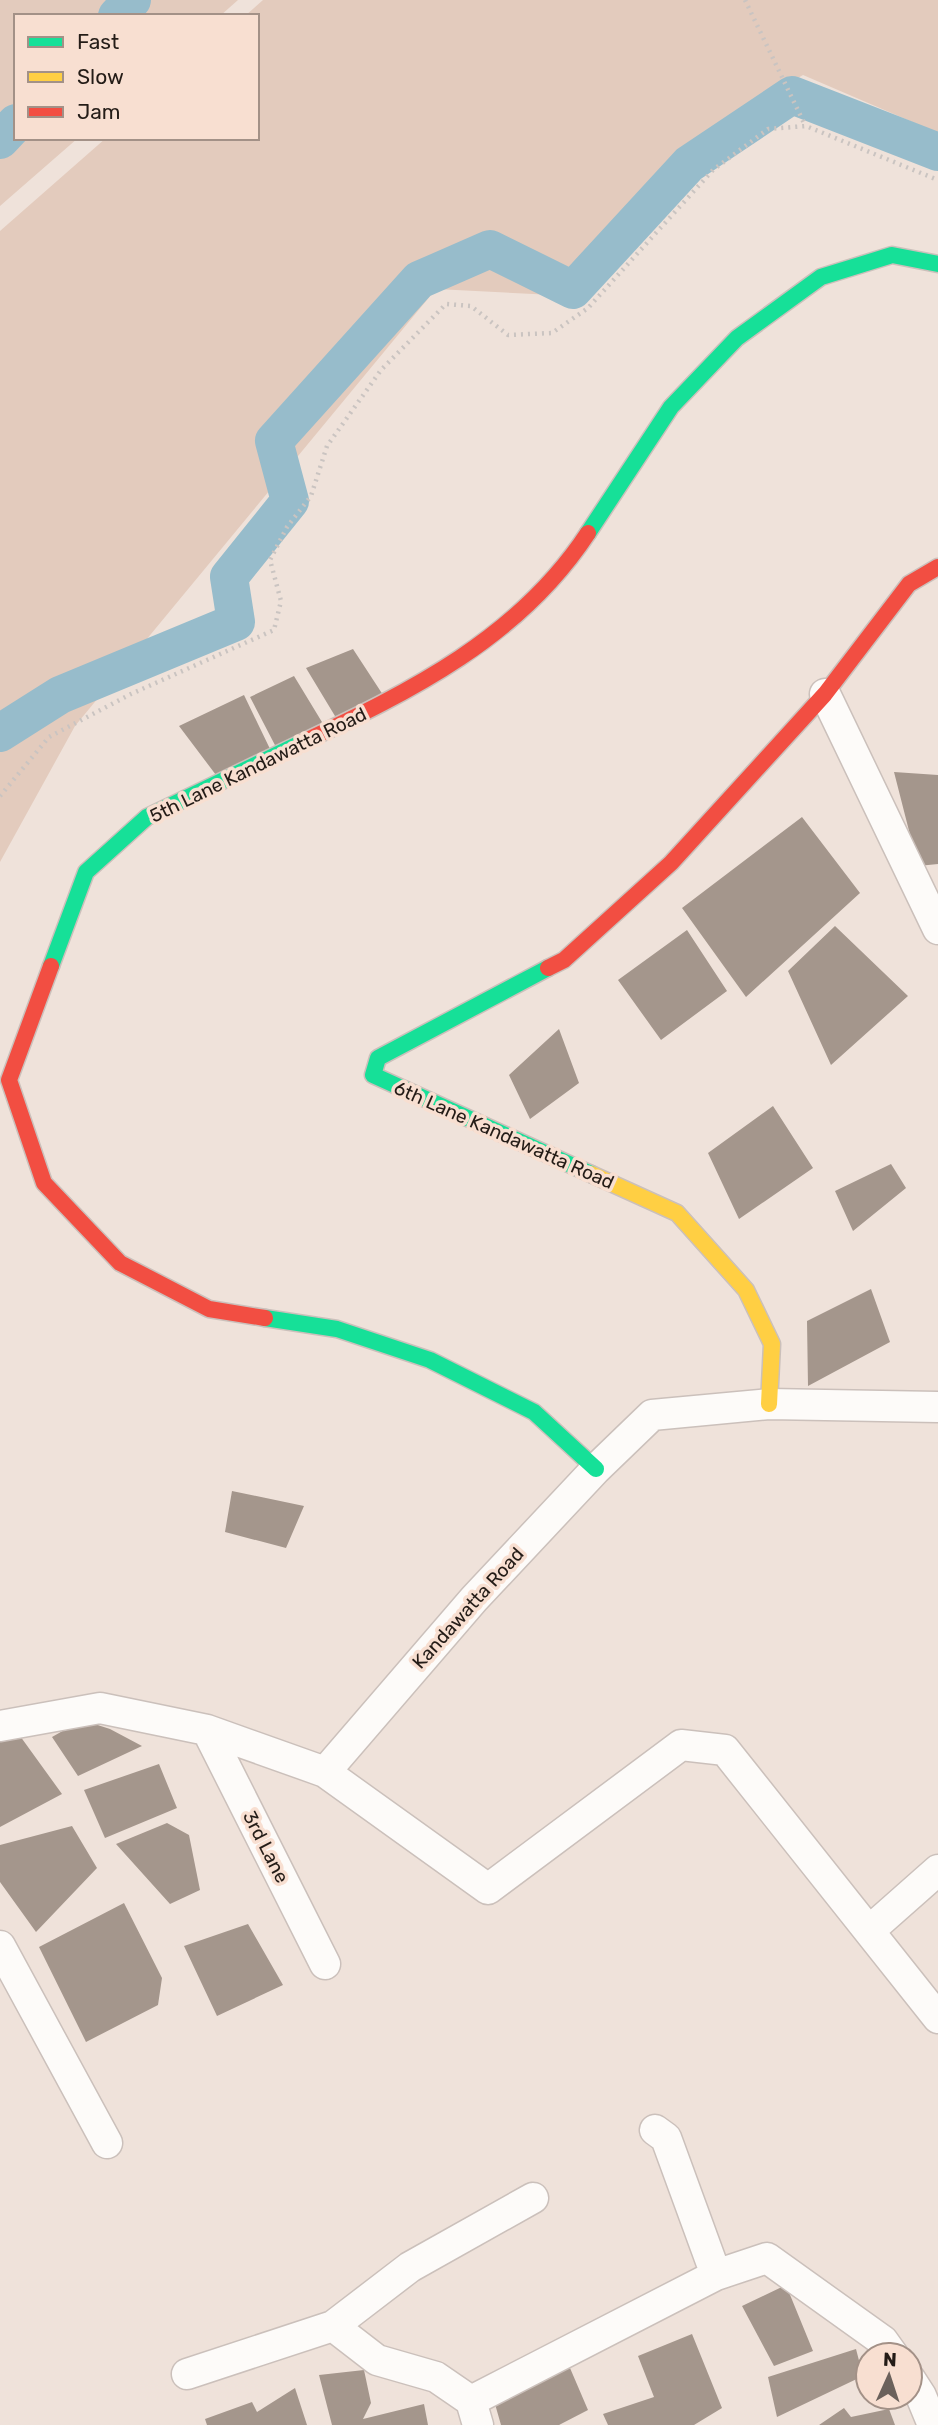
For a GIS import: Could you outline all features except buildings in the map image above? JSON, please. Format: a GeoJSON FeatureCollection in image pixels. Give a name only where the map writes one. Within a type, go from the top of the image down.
{"type":"FeatureCollection","features":[{"type":"Feature","properties":{"kind":"street","name":"5th Lane Kandawatta Road"},"geometry":{"type":"LineString","coordinates":[[597,1469],[534,1412],[430,1360],[337,1329],[209,1308],[120,1263],[44,1183],[9,1080],[86,872],[148,817],[407,692],[513,621],[583,541],[671,408],[737,338],[821,277],[892,255],[938,264]]}},
{"type":"Feature","properties":{"kind":"street","name":"6th Lane Kandawatta Road"},"geometry":{"type":"LineString","coordinates":[[769,1404],[772,1344],[746,1290],[677,1213],[373,1075],[378,1058],[564,960],[671,863],[825,694],[909,584],[938,567]]}},
{"type":"Feature","properties":{"kind":"street"},"geometry":{"type":"LineString","coordinates":[[825,694],[938,929]]}},
{"type":"Feature","properties":{"kind":"street","name":"Kandawatta Road"},"geometry":{"type":"LineString","coordinates":[[325,1772],[474,1599],[652,1415],[769,1404],[938,1407]]}},
{"type":"Feature","properties":{"kind":"street"},"geometry":{"type":"LineString","coordinates":[[0,1726],[100,1708],[207,1730],[325,1772],[488,1889],[681,1745],[725,1750],[938,2018]]}},
{"type":"Feature","properties":{"kind":"street","name":"3rd Lane"},"geometry":{"type":"LineString","coordinates":[[207,1730],[325,1964]]}},
{"type":"Feature","properties":{"kind":"street"},"geometry":{"type":"LineString","coordinates":[[869,1931],[938,1870]]}},
{"type":"Feature","properties":{"kind":"street"},"geometry":{"type":"LineString","coordinates":[[0,1946],[107,2143]]}},
{"type":"Feature","properties":{"kind":"street"},"geometry":{"type":"LineString","coordinates":[[655,2130],[666,2138],[716,2275]]}},
{"type":"Feature","properties":{"kind":"street"},"geometry":{"type":"LineString","coordinates":[[187,2374],[333,2326],[410,2267],[533,2198]]}},
{"type":"Feature","properties":{"kind":"street"},"geometry":{"type":"LineString","coordinates":[[333,2326],[377,2360],[436,2377],[474,2413],[716,2275],[767,2258],[883,2341]]}},
{"type":"Feature","properties":{"kind":"street"},"geometry":{"type":"LineString","coordinates":[[924,2403],[933,2425]]}},
{"type":"Feature","properties":{"kind":"path"},"geometry":{"type":"LineString","coordinates":[[745,0],[806,126]]}},
{"type":"Feature","properties":{"kind":"path"},"geometry":{"type":"LineString","coordinates":[[0,796],[49,737],[131,694],[274,630],[281,601],[270,560],[287,527],[311,496],[327,446],[381,370],[446,304],[471,306],[508,335],[552,333],[588,308],[713,170],[768,129],[806,126],[938,180]]}},
{"type":"Feature","properties":{"kind":"shaded area"},"geometry":{"type":"Polygon","coordinates":[[[0,0],[238,0],[222,14],[14,14],[14,140],[76,140],[0,206],[0,0]]]}},
{"type":"Feature","properties":{"kind":"shaded area"},"geometry":{"type":"Polygon","coordinates":[[[263,0],[938,0],[938,133],[803,75],[749,106],[553,295],[436,289],[75,726],[0,862],[0,231],[104,140],[259,140],[259,14],[247,14],[263,0]]]}},
{"type":"Feature","properties":{"kind":"waterway"},"geometry":{"type":"LineString","coordinates":[[119,14],[132,0]]}},
{"type":"Feature","properties":{"kind":"waterway"},"geometry":{"type":"LineString","coordinates":[[0,733],[60,695],[236,622],[229,577],[290,501],[274,441],[419,280],[490,249],[573,290],[689,164],[792,95],[938,152]]}},
{"type":"Feature","properties":{"kind":"waterway"},"geometry":{"type":"LineString","coordinates":[[0,140],[14,125]]}},
{"type":"Feature","properties":{"kind":"traffic: fast"},"geometry":{"type":"LineString","coordinates":[[588,533],[671,407],[737,338],[821,277],[892,255],[938,264]]}},
{"type":"Feature","properties":{"kind":"traffic: fast"},"geometry":{"type":"LineString","coordinates":[[51,966],[86,872],[147,817],[301,743]]}},
{"type":"Feature","properties":{"kind":"traffic: fast"},"geometry":{"type":"LineString","coordinates":[[548,968],[378,1058],[373,1075],[591,1174]]}},
{"type":"Feature","properties":{"kind":"traffic: fast"},"geometry":{"type":"LineString","coordinates":[[265,1318],[337,1329],[430,1360],[534,1412],[596,1469]]}},
{"type":"Feature","properties":{"kind":"traffic: slow"},"geometry":{"type":"LineString","coordinates":[[591,1174],[677,1213],[746,1290],[772,1344],[769,1404]]}},
{"type":"Feature","properties":{"kind":"traffic: jam"},"geometry":{"type":"LineString","coordinates":[[301,743],[422,681],[496,632],[530,603],[588,533]]}},
{"type":"Feature","properties":{"kind":"traffic: jam"},"geometry":{"type":"LineString","coordinates":[[548,968],[564,960],[671,863],[825,694],[909,584],[938,567]]}},
{"type":"Feature","properties":{"kind":"traffic: jam"},"geometry":{"type":"LineString","coordinates":[[51,966],[9,1080],[44,1183],[120,1263],[209,1309],[265,1318]]}}]}
